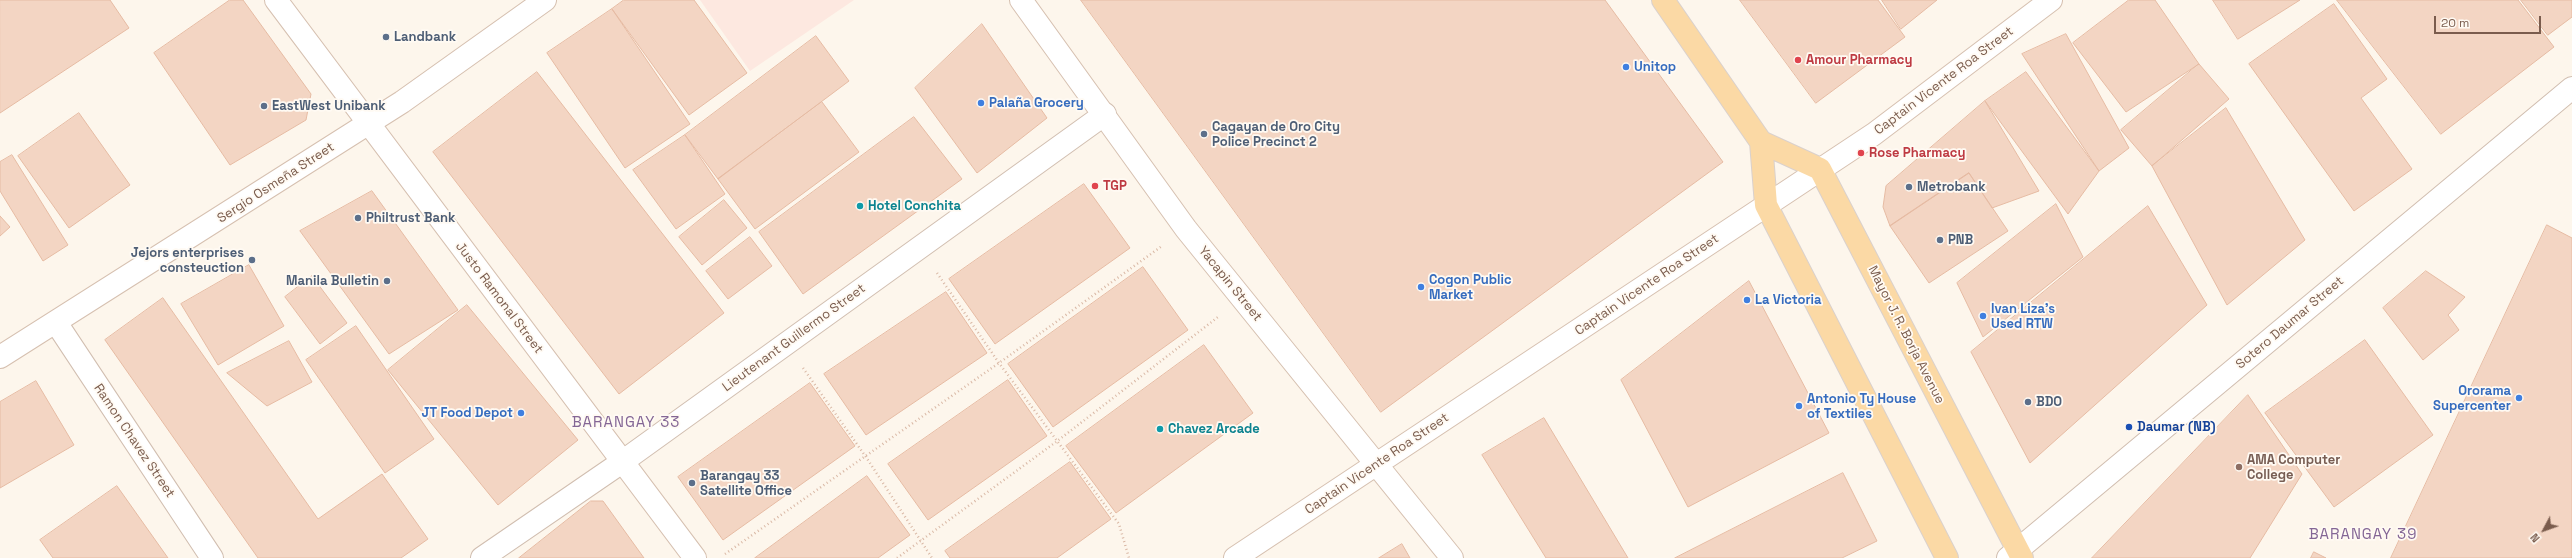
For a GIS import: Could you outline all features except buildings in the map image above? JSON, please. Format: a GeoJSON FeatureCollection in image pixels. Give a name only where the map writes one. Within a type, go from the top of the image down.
{"type":"FeatureCollection","features":[{"type":"Feature","properties":{"kind":"main road"},"geometry":{"type":"LineString","coordinates":[[1663,0],[1761,142],[1766,205],[1946,558]]}},
{"type":"Feature","properties":{"kind":"main road"},"geometry":{"type":"LineString","coordinates":[[1761,142],[1820,169]]}},
{"type":"Feature","properties":{"kind":"main road","name":"Mayor J. R. Borja Avenue"},"geometry":{"type":"LineString","coordinates":[[1820,169],[2016,556]]}},
{"type":"Feature","properties":{"kind":"street","name":"Justo Ramonal Street"},"geometry":{"type":"LineString","coordinates":[[276,0],[695,558]]}},
{"type":"Feature","properties":{"kind":"street","name":"Sergio Osmeña Street"},"geometry":{"type":"LineString","coordinates":[[0,357],[56,324],[369,123],[545,0]]}},
{"type":"Feature","properties":{"kind":"street","name":"Yacapin Street"},"geometry":{"type":"LineString","coordinates":[[1021,0],[1105,114],[1186,229],[1376,466],[1452,558]]}},
{"type":"Feature","properties":{"kind":"street","name":"Captain Vicente Roa Street"},"geometry":{"type":"LineString","coordinates":[[1235,558],[1376,466],[1874,134],[2051,0]]}},
{"type":"Feature","properties":{"kind":"street","name":"Sotero Daumar Street"},"geometry":{"type":"LineString","coordinates":[[2016,556],[2572,88]]}},
{"type":"Feature","properties":{"kind":"street","name":"Lieutenant Guillermo Street"},"geometry":{"type":"LineString","coordinates":[[482,558],[622,462],[785,343],[920,248],[1105,114]]}},
{"type":"Feature","properties":{"kind":"street","name":"Ramon Chavez Street"},"geometry":{"type":"LineString","coordinates":[[56,324],[212,558]]}},
{"type":"Feature","properties":{"kind":"path"},"geometry":{"type":"LineString","coordinates":[[720,558],[999,364],[1186,229]]}},
{"type":"Feature","properties":{"kind":"path"},"geometry":{"type":"LineString","coordinates":[[920,248],[999,364],[1119,524],[1129,558]]}},
{"type":"Feature","properties":{"kind":"path"},"geometry":{"type":"LineString","coordinates":[[897,558],[1056,442],[1242,299]]}},
{"type":"Feature","properties":{"kind":"path"},"geometry":{"type":"LineString","coordinates":[[785,343],[866,457],[932,558]]}},
{"type":"Feature","properties":{"kind":"shaded area"},"geometry":{"type":"Polygon","coordinates":[[[700,0],[854,0],[750,71],[700,0]]]}},
{"type":"Feature","properties":{"kind":"place","name":"Landbank"},"geometry":{"type":"Point","coordinates":[386,37]}},
{"type":"Feature","properties":{"kind":"place","name":"Amour Pharmacy"},"geometry":{"type":"Point","coordinates":[1798,60]}},
{"type":"Feature","properties":{"kind":"place","name":"Unitop"},"geometry":{"type":"Point","coordinates":[1626,67]}},
{"type":"Feature","properties":{"kind":"place","name":"Palaña Grocery"},"geometry":{"type":"Point","coordinates":[981,103]}},
{"type":"Feature","properties":{"kind":"place","name":"EastWest Unibank"},"geometry":{"type":"Point","coordinates":[264,106]}},
{"type":"Feature","properties":{"kind":"place","name":"Cagayan de Oro City Police Precinct 2"},"geometry":{"type":"Point","coordinates":[1204,134]}},
{"type":"Feature","properties":{"kind":"place","name":"Rose Pharmacy"},"geometry":{"type":"Point","coordinates":[1861,153]}},
{"type":"Feature","properties":{"kind":"place","name":"TGP"},"geometry":{"type":"Point","coordinates":[1095,186]}},
{"type":"Feature","properties":{"kind":"place","name":"Metrobank"},"geometry":{"type":"Point","coordinates":[1909,187]}},
{"type":"Feature","properties":{"kind":"place","name":"Hotel Conchita"},"geometry":{"type":"Point","coordinates":[860,206]}},
{"type":"Feature","properties":{"kind":"place","name":"Philtrust Bank"},"geometry":{"type":"Point","coordinates":[358,218]}},
{"type":"Feature","properties":{"kind":"place","name":"PNB"},"geometry":{"type":"Point","coordinates":[1940,240]}},
{"type":"Feature","properties":{"kind":"place","name":"Jejors enterprises consteuction"},"geometry":{"type":"Point","coordinates":[252,260]}},
{"type":"Feature","properties":{"kind":"place","name":"Manila Bulletin"},"geometry":{"type":"Point","coordinates":[387,281]}},
{"type":"Feature","properties":{"kind":"place","name":"Cogon Public Market"},"geometry":{"type":"Point","coordinates":[1421,287]}},
{"type":"Feature","properties":{"kind":"place","name":"La Victoria"},"geometry":{"type":"Point","coordinates":[1747,300]}},
{"type":"Feature","properties":{"kind":"place","name":"Ivan Liza's Used RTW"},"geometry":{"type":"Point","coordinates":[1983,316]}},
{"type":"Feature","properties":{"kind":"place","name":"Ororama Supercenter"},"geometry":{"type":"Point","coordinates":[2519,398]}},
{"type":"Feature","properties":{"kind":"place","name":"BDO"},"geometry":{"type":"Point","coordinates":[2028,402]}},
{"type":"Feature","properties":{"kind":"place","name":"Antonio Ty House of Textiles"},"geometry":{"type":"Point","coordinates":[1799,406]}},
{"type":"Feature","properties":{"kind":"place","name":"JT Food Depot"},"geometry":{"type":"Point","coordinates":[521,413]}},
{"type":"Feature","properties":{"kind":"place","name":"Daumar (NB)"},"geometry":{"type":"Point","coordinates":[2129,427]}},
{"type":"Feature","properties":{"kind":"place","name":"Chavez Arcade"},"geometry":{"type":"Point","coordinates":[1160,429]}},
{"type":"Feature","properties":{"kind":"place","name":"AMA Computer College"},"geometry":{"type":"Point","coordinates":[2239,467]}},
{"type":"Feature","properties":{"kind":"place","name":"Barangay 33 Satellite Office"},"geometry":{"type":"Point","coordinates":[692,483]}},
{"type":"Feature","properties":{"kind":"district","name":"BARANGAY 33"},"geometry":{"type":"Point","coordinates":[626,423]}},
{"type":"Feature","properties":{"kind":"district","name":"BARANGAY 39"},"geometry":{"type":"Point","coordinates":[2363,535]}}]}
